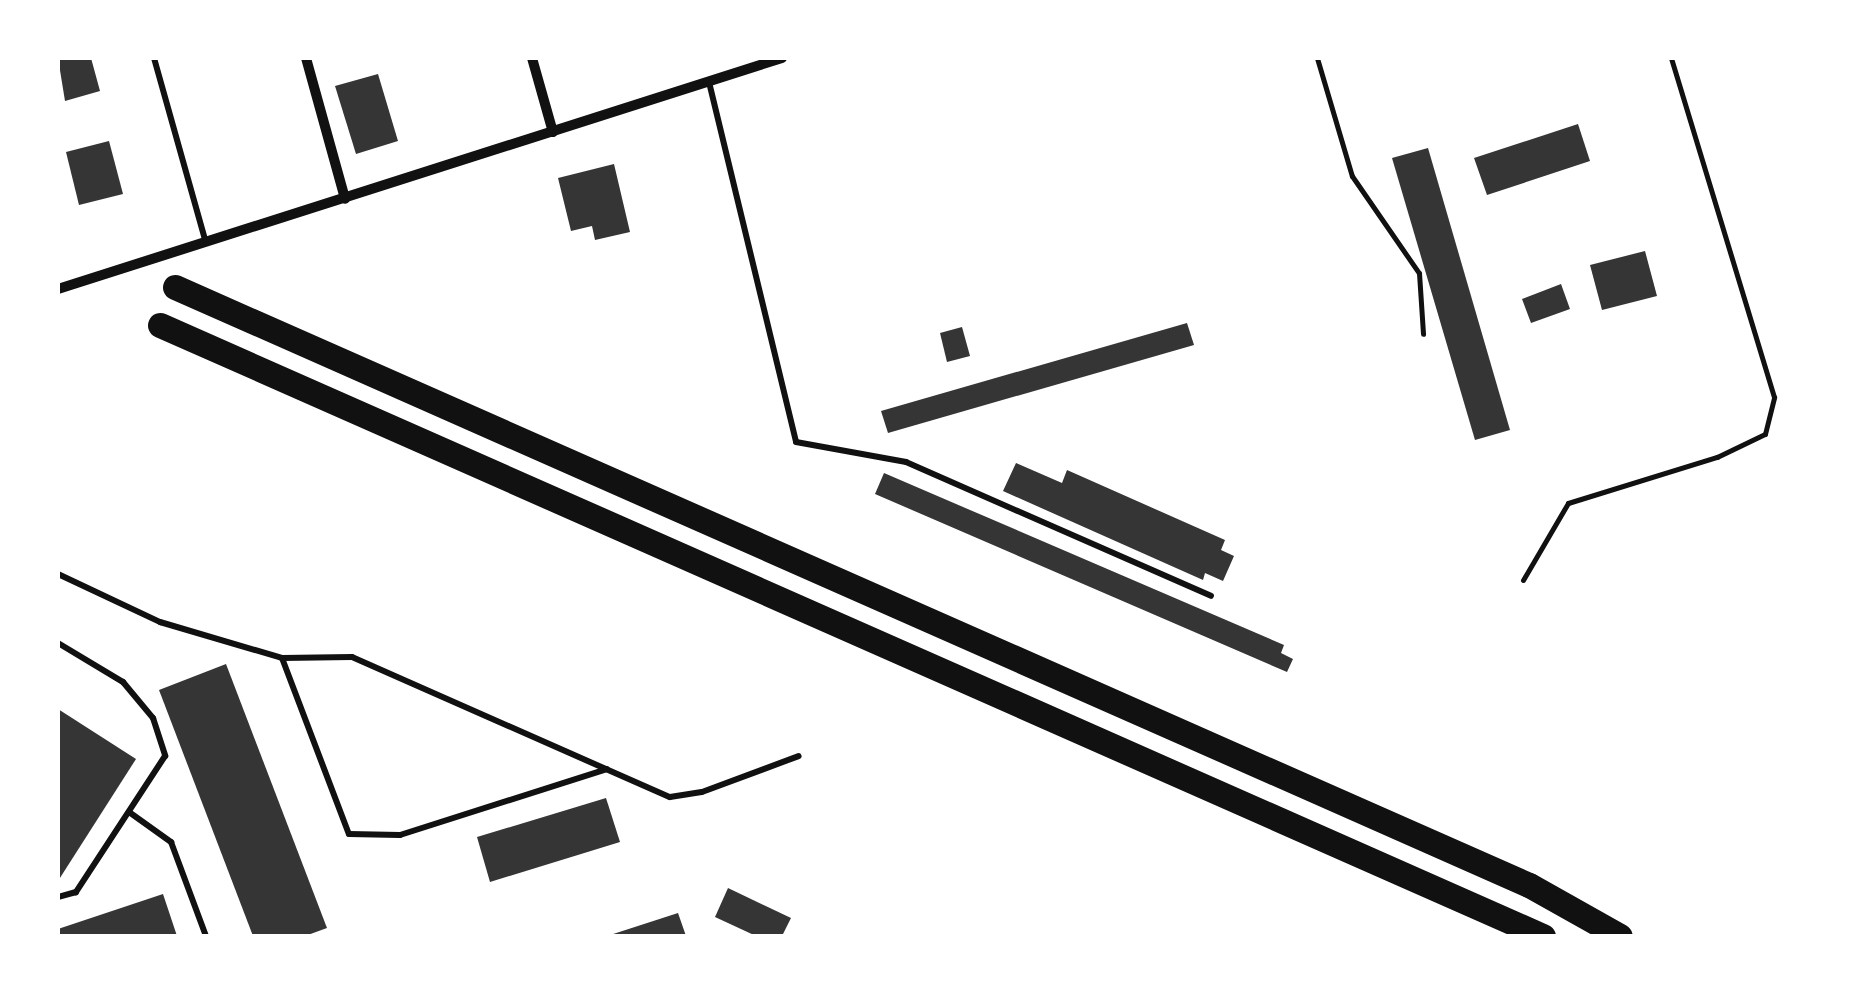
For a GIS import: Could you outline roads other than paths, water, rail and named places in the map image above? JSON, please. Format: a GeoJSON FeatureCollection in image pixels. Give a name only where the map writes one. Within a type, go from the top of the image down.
{"type":"FeatureCollection","features":[{"type":"Feature","properties":{"kind":"highway"},"geometry":{"type":"LineString","coordinates":[[175,287],[1529,885],[1620,936]]}},
{"type":"Feature","properties":{"kind":"highway"},"geometry":{"type":"LineString","coordinates":[[160,326],[1543,936]]}},
{"type":"Feature","properties":{"kind":"street"},"geometry":{"type":"LineString","coordinates":[[306,58],[345,199]]}},
{"type":"Feature","properties":{"kind":"street"},"geometry":{"type":"LineString","coordinates":[[532,58],[553,132]]}},
{"type":"Feature","properties":{"kind":"street"},"geometry":{"type":"LineString","coordinates":[[58,289],[782,58]]}},
{"type":"Feature","properties":{"kind":"lane"},"geometry":{"type":"LineString","coordinates":[[154,58],[206,243]]}},
{"type":"Feature","properties":{"kind":"lane"},"geometry":{"type":"LineString","coordinates":[[709,82],[796,442],[906,462],[1211,596]]}},
{"type":"Feature","properties":{"kind":"lane"},"geometry":{"type":"LineString","coordinates":[[58,574],[160,622],[282,658],[352,657],[670,797],[702,792],[800,756]]}},
{"type":"Feature","properties":{"kind":"lane"},"geometry":{"type":"LineString","coordinates":[[58,643],[123,682],[153,718],[165,756],[76,892],[58,897]]}},
{"type":"Feature","properties":{"kind":"lane"},"geometry":{"type":"LineString","coordinates":[[282,658],[349,834],[400,835],[607,769]]}},
{"type":"Feature","properties":{"kind":"lane"},"geometry":{"type":"LineString","coordinates":[[128,812],[171,842],[206,936]]}}]}
